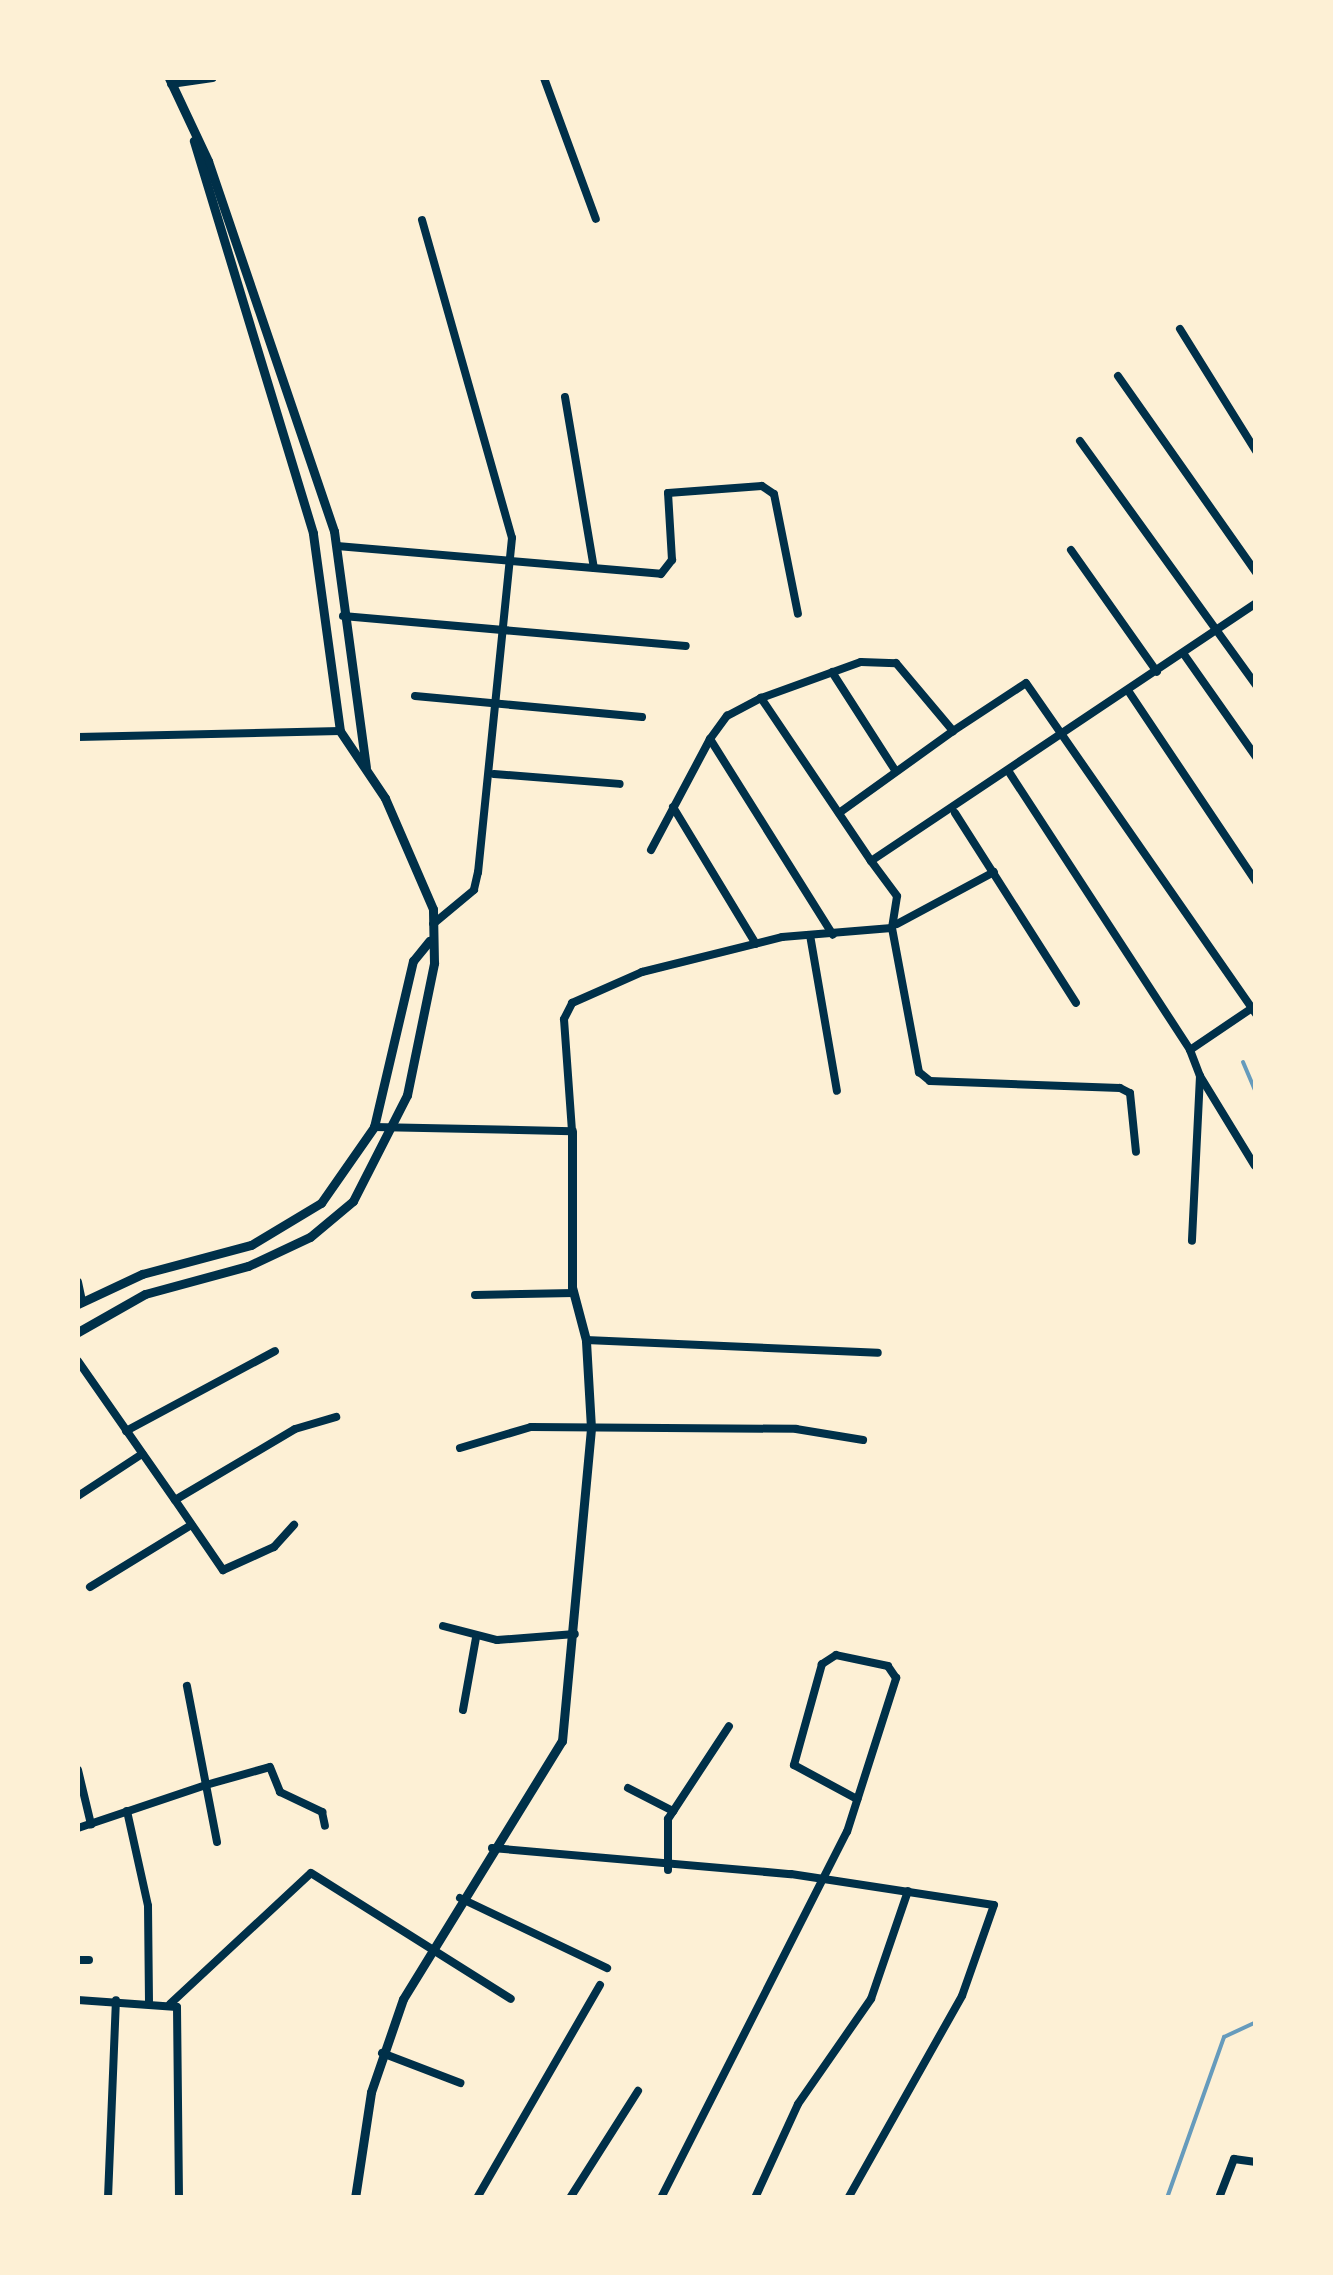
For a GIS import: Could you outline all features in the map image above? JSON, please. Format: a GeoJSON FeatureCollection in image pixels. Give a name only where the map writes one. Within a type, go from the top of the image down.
{"type":"FeatureCollection","features":[{"type":"Feature","properties":{"kind":"street"},"geometry":{"type":"LineString","coordinates":[[213,78],[170,81],[337,546],[342,616],[366,767]]}},
{"type":"Feature","properties":{"kind":"street"},"geometry":{"type":"LineString","coordinates":[[544,78],[596,219]]}},
{"type":"Feature","properties":{"kind":"street"},"geometry":{"type":"LineString","coordinates":[[78,1332],[144,1294],[248,1266],[310,1236],[353,1201],[394,1131],[418,1052],[433,924],[433,909],[385,798],[340,731],[313,533],[194,166],[194,141]]}},
{"type":"Feature","properties":{"kind":"street"},"geometry":{"type":"LineString","coordinates":[[422,220],[511,524],[494,774],[474,890],[433,924]]}},
{"type":"Feature","properties":{"kind":"street"},"geometry":{"type":"LineString","coordinates":[[1180,329],[1256,452]]}},
{"type":"Feature","properties":{"kind":"street"},"geometry":{"type":"LineString","coordinates":[[1118,376],[1256,572]]}},
{"type":"Feature","properties":{"kind":"street"},"geometry":{"type":"LineString","coordinates":[[565,397],[594,568]]}},
{"type":"Feature","properties":{"kind":"street"},"geometry":{"type":"LineString","coordinates":[[1080,441],[1256,685]]}},
{"type":"Feature","properties":{"kind":"street"},"geometry":{"type":"LineString","coordinates":[[337,546],[506,564],[670,567],[664,502],[677,487],[762,486],[774,494],[798,614]]}},
{"type":"Feature","properties":{"kind":"street"},"geometry":{"type":"LineString","coordinates":[[1071,550],[1157,672]]}},
{"type":"Feature","properties":{"kind":"street"},"geometry":{"type":"LineString","coordinates":[[871,861],[955,813],[1256,603]]}},
{"type":"Feature","properties":{"kind":"street"},"geometry":{"type":"LineString","coordinates":[[342,616],[501,634],[686,646]]}},
{"type":"Feature","properties":{"kind":"street"},"geometry":{"type":"LineString","coordinates":[[1183,653],[1256,758]]}},
{"type":"Feature","properties":{"kind":"street"},"geometry":{"type":"LineString","coordinates":[[650,850],[726,716],[761,698],[862,662],[910,670],[953,731]]}},
{"type":"Feature","properties":{"kind":"street"},"geometry":{"type":"LineString","coordinates":[[832,672],[895,770]]}},
{"type":"Feature","properties":{"kind":"street"},"geometry":{"type":"LineString","coordinates":[[839,812],[895,770],[1026,684],[1065,734],[1254,1011],[1190,1050]]}},
{"type":"Feature","properties":{"kind":"street"},"geometry":{"type":"LineString","coordinates":[[1129,692],[1256,882]]}},
{"type":"Feature","properties":{"kind":"street"},"geometry":{"type":"LineString","coordinates":[[415,696],[642,718]]}},
{"type":"Feature","properties":{"kind":"street"},"geometry":{"type":"LineString","coordinates":[[761,698],[897,896],[895,926],[919,1072],[930,1081],[1120,1088],[1130,1093],[1136,1152]]}},
{"type":"Feature","properties":{"kind":"street"},"geometry":{"type":"LineString","coordinates":[[78,737],[340,731]]}},
{"type":"Feature","properties":{"kind":"street"},"geometry":{"type":"LineString","coordinates":[[710,739],[833,935]]}},
{"type":"Feature","properties":{"kind":"street"},"geometry":{"type":"LineString","coordinates":[[1010,772],[1190,1050],[1200,1076],[1256,1166]]}},
{"type":"Feature","properties":{"kind":"street"},"geometry":{"type":"LineString","coordinates":[[494,774],[620,784]]}},
{"type":"Feature","properties":{"kind":"street"},"geometry":{"type":"LineString","coordinates":[[673,807],[756,944]]}},
{"type":"Feature","properties":{"kind":"street"},"geometry":{"type":"LineString","coordinates":[[955,813],[1076,1003]]}},
{"type":"Feature","properties":{"kind":"street"},"geometry":{"type":"LineString","coordinates":[[355,2198],[382,2054],[428,1950],[562,1741],[575,1634],[591,1428],[586,1340],[574,1293],[572,1131],[564,1019],[572,1003],[642,972],[756,944],[895,926],[994,872]]}},
{"type":"Feature","properties":{"kind":"street"},"geometry":{"type":"LineString","coordinates":[[810,936],[837,1092]]}},
{"type":"Feature","properties":{"kind":"street"},"geometry":{"type":"LineString","coordinates":[[78,1282],[80,1302],[278,1232],[321,1203],[374,1127],[413,961],[430,941]]}},
{"type":"Feature","properties":{"kind":"street"},"geometry":{"type":"LineString","coordinates":[[1192,1240],[1200,1076]]}},
{"type":"Feature","properties":{"kind":"street"},"geometry":{"type":"LineString","coordinates":[[374,1127],[394,1131],[572,1131]]}},
{"type":"Feature","properties":{"kind":"street"},"geometry":{"type":"LineString","coordinates":[[475,1295],[574,1293]]}},
{"type":"Feature","properties":{"kind":"street"},"geometry":{"type":"LineString","coordinates":[[586,1340],[878,1353]]}},
{"type":"Feature","properties":{"kind":"street"},"geometry":{"type":"LineString","coordinates":[[126,1431],[275,1351]]}},
{"type":"Feature","properties":{"kind":"street"},"geometry":{"type":"LineString","coordinates":[[78,1361],[223,1570],[274,1547],[294,1525]]}},
{"type":"Feature","properties":{"kind":"street"},"geometry":{"type":"LineString","coordinates":[[176,1500],[295,1429],[336,1416]]}},
{"type":"Feature","properties":{"kind":"street"},"geometry":{"type":"LineString","coordinates":[[460,1448],[531,1427],[796,1429],[864,1440]]}},
{"type":"Feature","properties":{"kind":"street"},"geometry":{"type":"LineString","coordinates":[[78,1496],[142,1454]]}},
{"type":"Feature","properties":{"kind":"street"},"geometry":{"type":"LineString","coordinates":[[90,1587],[191,1525]]}},
{"type":"Feature","properties":{"kind":"street"},"geometry":{"type":"LineString","coordinates":[[443,1626],[476,1638],[575,1634]]}},
{"type":"Feature","properties":{"kind":"street"},"geometry":{"type":"LineString","coordinates":[[464,1710],[476,1638]]}},
{"type":"Feature","properties":{"kind":"street"},"geometry":{"type":"LineString","coordinates":[[660,2198],[712,2084],[828,1881],[858,1799],[896,1678],[888,1666],[836,1655],[822,1664],[794,1765],[858,1799]]}},
{"type":"Feature","properties":{"kind":"street"},"geometry":{"type":"LineString","coordinates":[[187,1686],[217,1842]]}},
{"type":"Feature","properties":{"kind":"street"},"geometry":{"type":"LineString","coordinates":[[668,1870],[673,1811],[729,1726]]}},
{"type":"Feature","properties":{"kind":"street"},"geometry":{"type":"LineString","coordinates":[[78,1828],[206,1785],[273,1768],[280,1792],[322,1812],[325,1826]]}},
{"type":"Feature","properties":{"kind":"street"},"geometry":{"type":"LineString","coordinates":[[78,1770],[91,1824]]}},
{"type":"Feature","properties":{"kind":"street"},"geometry":{"type":"LineString","coordinates":[[628,1788],[673,1811]]}},
{"type":"Feature","properties":{"kind":"street"},"geometry":{"type":"LineString","coordinates":[[127,1812],[148,1906],[149,2001]]}},
{"type":"Feature","properties":{"kind":"street"},"geometry":{"type":"LineString","coordinates":[[492,1848],[668,1870],[828,1881],[994,1905],[962,1996],[848,2198]]}},
{"type":"Feature","properties":{"kind":"street"},"geometry":{"type":"LineString","coordinates":[[170,2004],[306,1874],[511,1999]]}},
{"type":"Feature","properties":{"kind":"street"},"geometry":{"type":"LineString","coordinates":[[756,2198],[798,2104],[871,2000],[908,1892]]}},
{"type":"Feature","properties":{"kind":"street"},"geometry":{"type":"LineString","coordinates":[[460,1898],[606,1968]]}},
{"type":"Feature","properties":{"kind":"street"},"geometry":{"type":"LineString","coordinates":[[78,1960],[90,1960]]}},
{"type":"Feature","properties":{"kind":"street"},"geometry":{"type":"LineString","coordinates":[[476,2198],[600,1984]]}},
{"type":"Feature","properties":{"kind":"street"},"geometry":{"type":"LineString","coordinates":[[78,2000],[170,2004]]}},
{"type":"Feature","properties":{"kind":"street"},"geometry":{"type":"LineString","coordinates":[[108,2198],[116,2000]]}},
{"type":"Feature","properties":{"kind":"street"},"geometry":{"type":"LineString","coordinates":[[170,2004],[182,2031],[179,2198]]}},
{"type":"Feature","properties":{"kind":"street"},"geometry":{"type":"LineString","coordinates":[[382,2054],[460,2083]]}},
{"type":"Feature","properties":{"kind":"street"},"geometry":{"type":"LineString","coordinates":[[570,2198],[638,2090]]}},
{"type":"Feature","properties":{"kind":"street"},"geometry":{"type":"LineString","coordinates":[[1219,2198],[1234,2159],[1256,2162]]}},
{"type":"Feature","properties":{"kind":"waterway"},"geometry":{"type":"LineString","coordinates":[[1243,1062],[1256,1093]]}},
{"type":"Feature","properties":{"kind":"waterway"},"geometry":{"type":"LineString","coordinates":[[1167,2198],[1224,2037],[1256,2022]]}}]}
